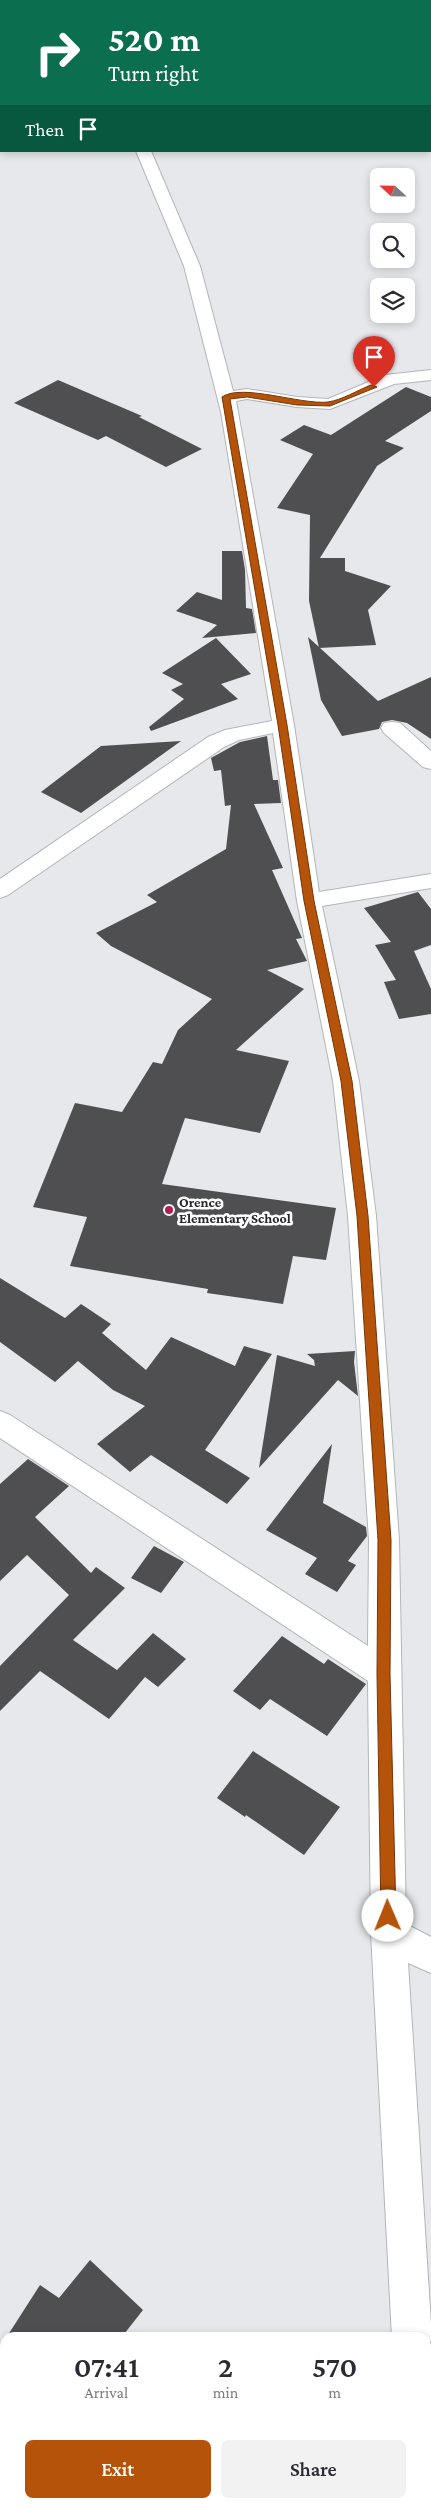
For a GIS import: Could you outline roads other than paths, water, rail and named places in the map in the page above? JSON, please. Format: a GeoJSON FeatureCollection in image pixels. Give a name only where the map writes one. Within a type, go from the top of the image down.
{"type":"FeatureCollection","features":[{"type":"Feature","properties":{"kind":"street"},"geometry":{"type":"LineString","coordinates":[[143,152],[192,266],[226,397],[283,725],[309,901],[346,1081],[362,1216],[384,1540],[384,1674],[389,1933],[412,2332]]}},
{"type":"Feature","properties":{"kind":"street"},"geometry":{"type":"LineString","coordinates":[[226,397],[247,394],[297,402],[330,404],[391,380],[429,376]]}},
{"type":"Feature","properties":{"kind":"street"},"geometry":{"type":"LineString","coordinates":[[0,890],[216,742],[233,735],[283,725]]}},
{"type":"Feature","properties":{"kind":"street"},"geometry":{"type":"LineString","coordinates":[[392,728],[431,762]]}},
{"type":"Feature","properties":{"kind":"street"},"geometry":{"type":"LineString","coordinates":[[309,901],[431,881]]}},
{"type":"Feature","properties":{"kind":"street"},"geometry":{"type":"LineString","coordinates":[[0,1423],[384,1674]]}},
{"type":"Feature","properties":{"kind":"street"},"geometry":{"type":"LineString","coordinates":[[389,1933],[431,1956]]}},
{"type":"Feature","properties":{"kind":"place","name":"Orence Elementary School"},"geometry":{"type":"Point","coordinates":[169,1210]}}]}
